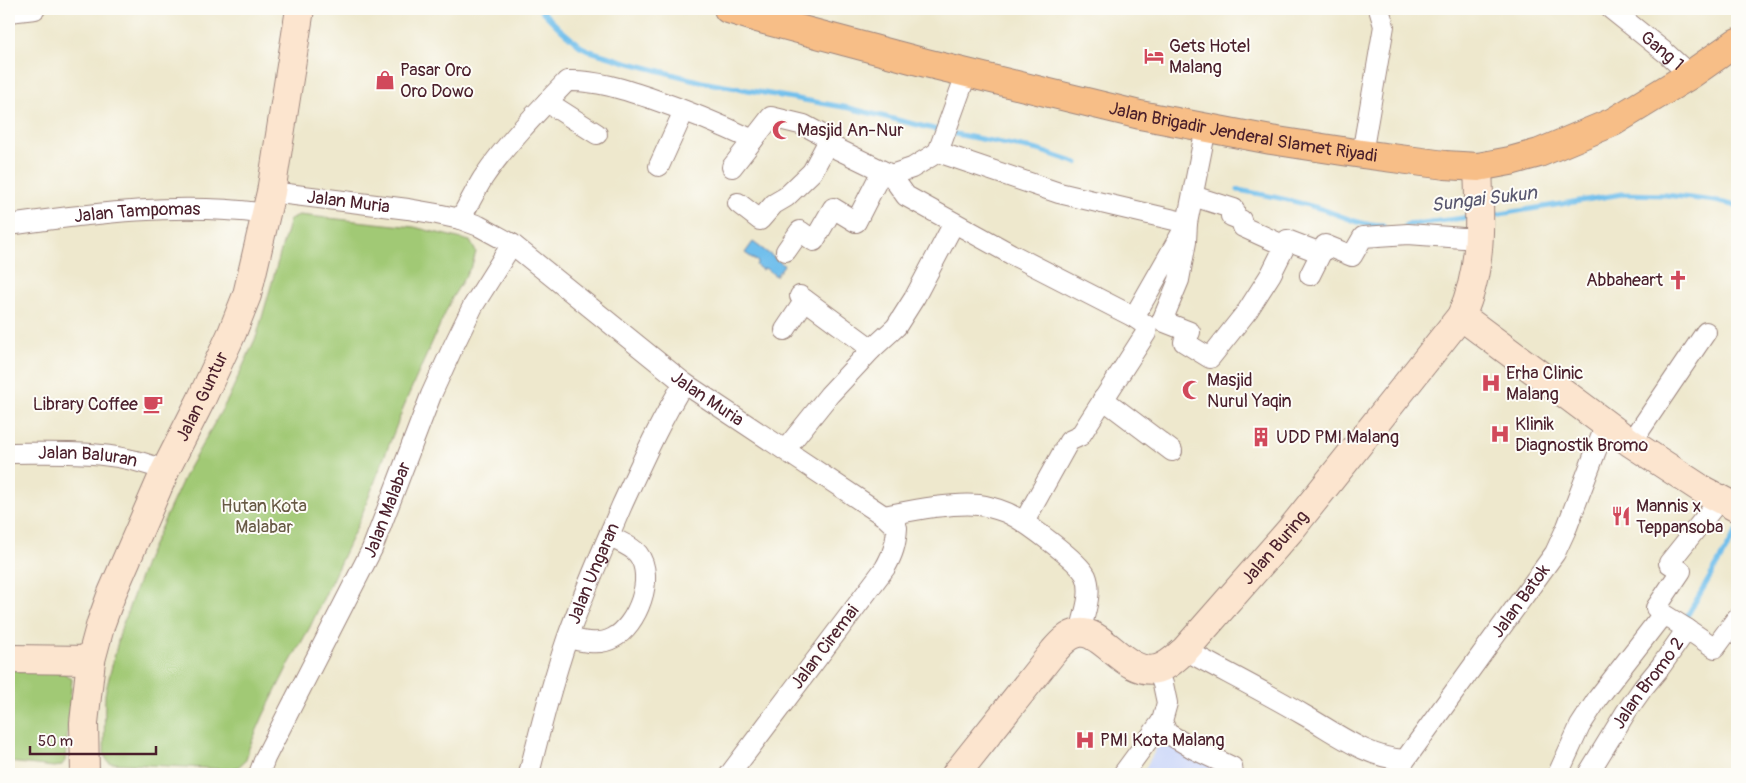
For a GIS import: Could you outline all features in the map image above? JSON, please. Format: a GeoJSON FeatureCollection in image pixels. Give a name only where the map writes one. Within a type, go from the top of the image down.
{"type":"FeatureCollection","features":[{"type":"Feature","properties":{"kind":"main road","name":"Jalan Brigadir Jenderal Slamet Riyadi"},"geometry":{"type":"LineString","coordinates":[[728,9],[966,72],[1140,115],[1362,154],[1445,165],[1478,167],[1539,153],[1614,122],[1690,75],[1737,42]]}},
{"type":"Feature","properties":{"kind":"street"},"geometry":{"type":"LineString","coordinates":[[9,12],[36,9]]}},
{"type":"Feature","properties":{"kind":"street","name":"Jalan Guntur"},"geometry":{"type":"LineString","coordinates":[[85,774],[84,723],[91,660],[112,593],[165,472],[232,333],[246,295],[269,203],[300,9]]}},
{"type":"Feature","properties":{"kind":"street"},"geometry":{"type":"LineString","coordinates":[[1362,154],[1384,26],[1379,9]]}},
{"type":"Feature","properties":{"kind":"street","name":"Gang 1"},"geometry":{"type":"LineString","coordinates":[[1611,9],[1690,75]]}},
{"type":"Feature","properties":{"kind":"street"},"geometry":{"type":"LineString","coordinates":[[786,252],[800,231],[814,241],[833,208],[856,222],[892,179],[912,168],[943,139],[966,72]]}},
{"type":"Feature","properties":{"kind":"street"},"geometry":{"type":"LineString","coordinates":[[460,219],[483,178],[567,81],[596,82],[630,91],[710,120],[753,140]]}},
{"type":"Feature","properties":{"kind":"street"},"geometry":{"type":"LineString","coordinates":[[547,102],[597,134]]}},
{"type":"Feature","properties":{"kind":"street"},"geometry":{"type":"LineString","coordinates":[[659,166],[684,111]]}},
{"type":"Feature","properties":{"kind":"street"},"geometry":{"type":"LineString","coordinates":[[732,167],[771,117],[804,125],[830,138],[812,172],[786,197],[774,204],[760,220],[738,203]]}},
{"type":"Feature","properties":{"kind":"street"},"geometry":{"type":"LineString","coordinates":[[1206,128],[1187,223],[1186,242],[1179,280],[1162,321],[1190,332],[1184,342],[1210,358],[1248,310],[1271,274],[1288,240],[1321,253]]}},
{"type":"Feature","properties":{"kind":"street"},"geometry":{"type":"LineString","coordinates":[[943,139],[1059,193],[1187,223]]}},
{"type":"Feature","properties":{"kind":"street"},"geometry":{"type":"LineString","coordinates":[[828,144],[892,179],[906,196],[1010,254],[1134,317],[1147,326],[1146,333],[1080,436],[1069,441],[1024,522]]}},
{"type":"Feature","properties":{"kind":"street","name":"Jalan Buring"},"geometry":{"type":"LineString","coordinates":[[1157,669],[1166,666],[1185,650],[1292,528],[1460,316],[1468,301],[1475,277],[1480,232],[1478,167]]}},
{"type":"Feature","properties":{"kind":"street"},"geometry":{"type":"LineString","coordinates":[[1193,196],[1234,209],[1231,216],[1240,220],[1243,227],[1285,246]]}},
{"type":"Feature","properties":{"kind":"street","name":"Jalan Muria"},"geometry":{"type":"LineString","coordinates":[[269,203],[408,209],[460,219],[479,226],[512,244],[684,383],[884,516]]}},
{"type":"Feature","properties":{"kind":"street","name":"Jalan Tampomas"},"geometry":{"type":"LineString","coordinates":[[9,225],[154,209],[241,210],[269,203]]}},
{"type":"Feature","properties":{"kind":"street"},"geometry":{"type":"LineString","coordinates":[[785,450],[829,395],[872,349],[896,327],[954,223]]}},
{"type":"Feature","properties":{"kind":"street"},"geometry":{"type":"LineString","coordinates":[[1134,317],[1187,223]]}},
{"type":"Feature","properties":{"kind":"street"},"geometry":{"type":"LineString","coordinates":[[1310,276],[1324,245],[1352,256],[1363,237],[1408,234],[1463,238],[1480,232]]}},
{"type":"Feature","properties":{"kind":"street","name":"Jalan Malabar"},"geometry":{"type":"LineString","coordinates":[[260,774],[265,758],[372,548],[428,404],[452,349],[473,306],[512,244]]}},
{"type":"Feature","properties":{"kind":"street"},"geometry":{"type":"LineString","coordinates":[[785,330],[803,298],[872,349]]}},
{"type":"Feature","properties":{"kind":"street"},"geometry":{"type":"LineString","coordinates":[[1460,316],[1631,443],[1673,472],[1729,503],[1669,563],[1681,571],[1656,608],[1678,623],[1598,698],[1580,726],[1558,774]]}},
{"type":"Feature","properties":{"kind":"street"},"geometry":{"type":"LineString","coordinates":[[1631,443],[1706,332]]}},
{"type":"Feature","properties":{"kind":"street","name":"Jalan Ungaran"},"geometry":{"type":"LineString","coordinates":[[529,774],[543,714],[568,638],[609,536],[638,471],[684,383]]}},
{"type":"Feature","properties":{"kind":"street"},"geometry":{"type":"LineString","coordinates":[[1103,399],[1172,451]]}},
{"type":"Feature","properties":{"kind":"street","name":"Jalan Batok"},"geometry":{"type":"LineString","coordinates":[[1404,766],[1555,553],[1567,527],[1606,424]]}},
{"type":"Feature","properties":{"kind":"street","name":"Jalan Baluran"},"geometry":{"type":"LineString","coordinates":[[9,453],[114,457],[149,464],[165,472]]}},
{"type":"Feature","properties":{"kind":"street"},"geometry":{"type":"LineString","coordinates":[[884,516],[940,508],[979,505],[1005,512],[1024,522],[1074,562],[1085,575],[1089,588],[1087,607],[1080,632]]}},
{"type":"Feature","properties":{"kind":"street","name":"Jalan Ciremai"},"geometry":{"type":"LineString","coordinates":[[730,774],[889,561],[896,542],[896,528],[884,516]]}},
{"type":"Feature","properties":{"kind":"street"},"geometry":{"type":"LineString","coordinates":[[568,638],[589,643],[602,642],[613,638],[632,622],[640,603],[645,572],[642,562],[637,553],[609,536]]}},
{"type":"Feature","properties":{"kind":"street","name":"Jalan Bromo 2"},"geometry":{"type":"LineString","coordinates":[[1588,774],[1642,688],[1661,666],[1678,623],[1714,648],[1737,618]]}},
{"type":"Feature","properties":{"kind":"street"},"geometry":{"type":"LineString","coordinates":[[956,774],[1054,651],[1070,636],[1080,632],[1093,637],[1132,665],[1146,670],[1157,669],[1163,684],[1167,703],[1162,721],[1123,774]]}},
{"type":"Feature","properties":{"kind":"street"},"geometry":{"type":"LineString","coordinates":[[1185,650],[1366,751],[1404,766]]}},
{"type":"Feature","properties":{"kind":"street"},"geometry":{"type":"LineString","coordinates":[[9,659],[91,660]]}},
{"type":"Feature","properties":{"kind":"street"},"geometry":{"type":"LineString","coordinates":[[1162,721],[1166,733],[1229,766],[1233,774]]}},
{"type":"Feature","properties":{"kind":"shaded area"},"geometry":{"type":"Polygon","coordinates":[[[1164,735],[1226,774],[1142,774],[1164,735]]]}},
{"type":"Feature","properties":{"kind":"green space","name":"Hutan Kota Malabar"},"geometry":{"type":"Polygon","coordinates":[[[299,215],[414,227],[470,241],[476,252],[472,265],[452,298],[408,396],[359,522],[310,627],[264,714],[249,748],[246,760],[238,767],[225,769],[109,763],[104,755],[105,694],[121,629],[147,558],[186,473],[228,399],[257,335],[290,219],[299,215]]]}},
{"type":"Feature","properties":{"kind":"green space"},"geometry":{"type":"Polygon","coordinates":[[[9,670],[63,672],[72,679],[65,761],[61,766],[54,767],[9,762],[9,670]]]}},
{"type":"Feature","properties":{"kind":"water"},"geometry":{"type":"Polygon","coordinates":[[[753,242],[784,265],[776,276],[765,268],[762,270],[756,265],[758,262],[745,253],[753,242]]]}},
{"type":"Feature","properties":{"kind":"waterway"},"geometry":{"type":"LineString","coordinates":[[540,9],[580,46],[626,62],[702,82],[849,108],[942,131]]}},
{"type":"Feature","properties":{"kind":"waterway"},"geometry":{"type":"LineString","coordinates":[[950,133],[1038,150],[1077,163]]}},
{"type":"Feature","properties":{"kind":"waterway","name":"Sungai Sukun"},"geometry":{"type":"LineString","coordinates":[[1238,190],[1301,203],[1360,222],[1383,226]]}},
{"type":"Feature","properties":{"kind":"waterway","name":"Sungai Sukun"},"geometry":{"type":"LineString","coordinates":[[1488,216],[1622,194],[1666,195],[1715,201],[1737,206]]}},
{"type":"Feature","properties":{"kind":"waterway","name":"Sungai Sukun"},"geometry":{"type":"LineString","coordinates":[[1406,225],[1472,217]]}},
{"type":"Feature","properties":{"kind":"waterway"},"geometry":{"type":"LineString","coordinates":[[1684,621],[1737,531]]}},
{"type":"Feature","properties":{"kind":"place","name":"Gets Hotel Malang"},"geometry":{"type":"Point","coordinates":[1154,56]}},
{"type":"Feature","properties":{"kind":"place","name":"Pasar Oro Oro Dowo"},"geometry":{"type":"Point","coordinates":[385,80]}},
{"type":"Feature","properties":{"kind":"place","name":"Masjid An-Nur"},"geometry":{"type":"Point","coordinates":[782,130]}},
{"type":"Feature","properties":{"kind":"place","name":"Abbaheart"},"geometry":{"type":"Point","coordinates":[1678,280]}},
{"type":"Feature","properties":{"kind":"place","name":"Erha Clinic Malang"},"geometry":{"type":"Point","coordinates":[1491,383]}},
{"type":"Feature","properties":{"kind":"place","name":"Masjid Nurul Yaqin"},"geometry":{"type":"Point","coordinates":[1192,390]}},
{"type":"Feature","properties":{"kind":"place","name":"Library Coffee"},"geometry":{"type":"Point","coordinates":[153,404]}},
{"type":"Feature","properties":{"kind":"place","name":"Klinik Diagnostik Bromo"},"geometry":{"type":"Point","coordinates":[1500,434]}},
{"type":"Feature","properties":{"kind":"place","name":"UDD PMI Malang"},"geometry":{"type":"Point","coordinates":[1261,437]}},
{"type":"Feature","properties":{"kind":"place","name":"Mannis x Teppansoba"},"geometry":{"type":"Point","coordinates":[1621,516]}},
{"type":"Feature","properties":{"kind":"place","name":"PMI Kota Malang"},"geometry":{"type":"Point","coordinates":[1085,740]}}]}
